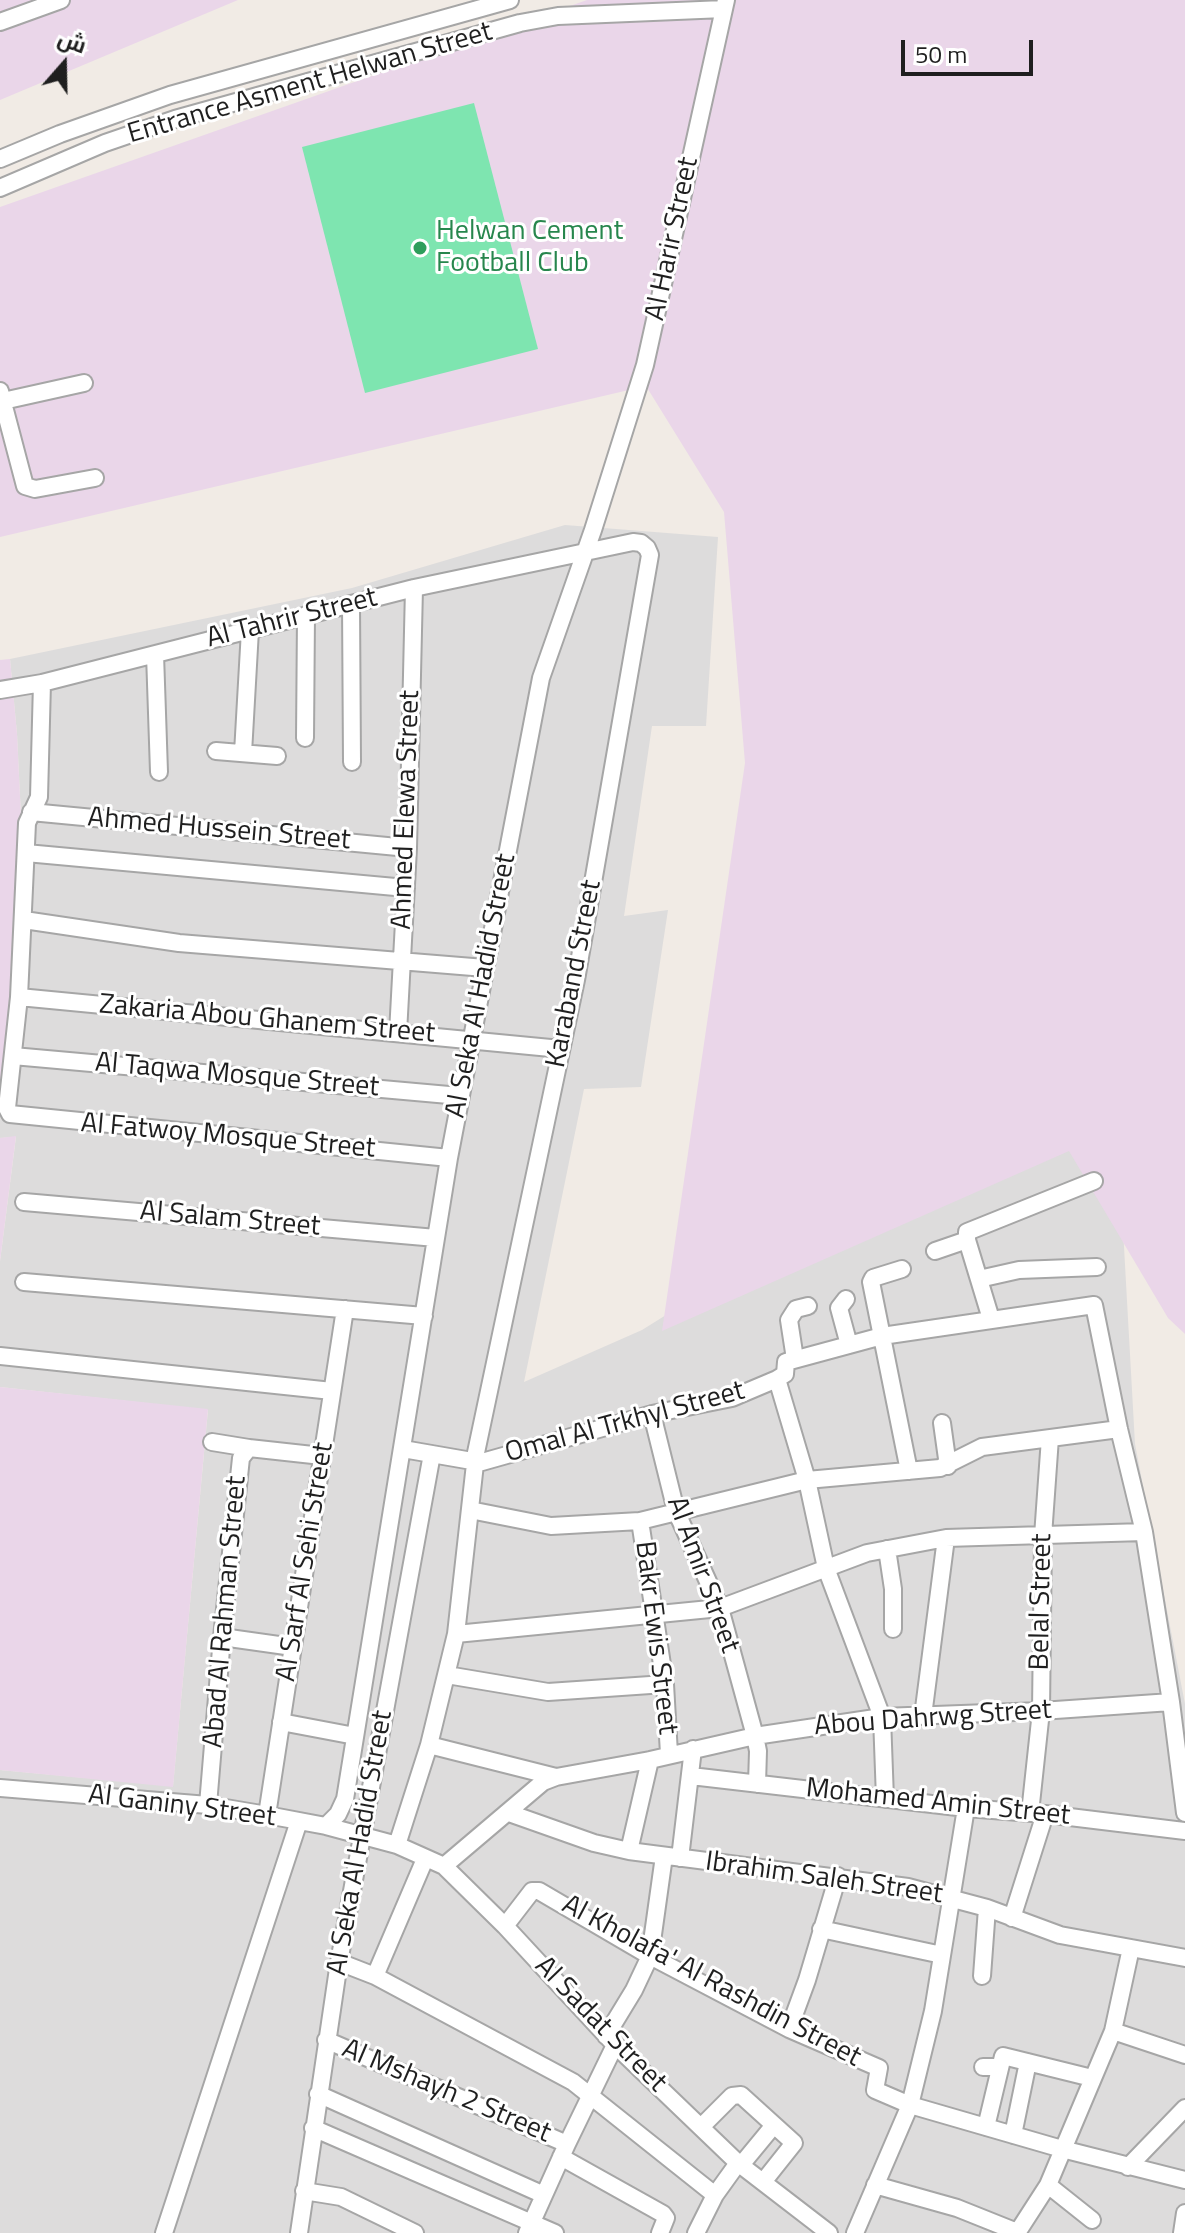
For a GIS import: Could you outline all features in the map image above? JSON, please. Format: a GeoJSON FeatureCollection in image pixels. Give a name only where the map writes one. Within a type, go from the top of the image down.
{"type":"FeatureCollection","features":[{"type":"Feature","properties":{"kind":"street"},"geometry":{"type":"LineString","coordinates":[[31,0],[54,2]]}},
{"type":"Feature","properties":{"kind":"street","name":"Entrance Asment Helwan Street"},"geometry":{"type":"LineString","coordinates":[[0,159],[133,108],[207,84],[510,0]]}},
{"type":"Feature","properties":{"kind":"street"},"geometry":{"type":"LineString","coordinates":[[0,22],[54,2]]}},
{"type":"Feature","properties":{"kind":"street","name":"Entrance Asment Helwan Street"},"geometry":{"type":"LineString","coordinates":[[0,188],[141,130],[520,23],[657,6],[725,4]]}},
{"type":"Feature","properties":{"kind":"street","name":"Al Harir Street"},"geometry":{"type":"LineString","coordinates":[[593,530],[645,365],[725,4]]}},
{"type":"Feature","properties":{"kind":"street"},"geometry":{"type":"LineString","coordinates":[[133,108],[141,130]]}},
{"type":"Feature","properties":{"kind":"street"},"geometry":{"type":"LineString","coordinates":[[84,383],[2,391],[25,486],[35,489],[95,478]]}},
{"type":"Feature","properties":{"kind":"street","name":"Al Seka Al Hadid Street"},"geometry":{"type":"LineString","coordinates":[[326,1826],[338,1814],[345,1799],[449,1158],[541,678],[593,530]]}},
{"type":"Feature","properties":{"kind":"street","name":"Karaband Street"},"geometry":{"type":"LineString","coordinates":[[474,1463],[576,980],[650,555],[641,543],[633,542],[585,551]]}},
{"type":"Feature","properties":{"kind":"street","name":"Al Tahrir Street"},"geometry":{"type":"LineString","coordinates":[[0,690],[42,683],[414,588],[585,551]]}},
{"type":"Feature","properties":{"kind":"street","name":"Ahmed Elewa Street"},"geometry":{"type":"LineString","coordinates":[[398,1033],[408,848],[414,588]]}},
{"type":"Feature","properties":{"kind":"street"},"geometry":{"type":"LineString","coordinates":[[351,604],[352,762]]}},
{"type":"Feature","properties":{"kind":"street"},"geometry":{"type":"LineString","coordinates":[[305,738],[306,615]]}},
{"type":"Feature","properties":{"kind":"street"},"geometry":{"type":"LineString","coordinates":[[243,753],[250,630]]}},
{"type":"Feature","properties":{"kind":"street"},"geometry":{"type":"LineString","coordinates":[[155,654],[159,772]]}},
{"type":"Feature","properties":{"kind":"street"},"geometry":{"type":"LineString","coordinates":[[13,1056],[24,920],[27,823],[39,797],[42,683]]}},
{"type":"Feature","properties":{"kind":"street"},"geometry":{"type":"LineString","coordinates":[[216,751],[277,756]]}},
{"type":"Feature","properties":{"kind":"street","name":"Ahmed Hussein Street"},"geometry":{"type":"LineString","coordinates":[[31,812],[408,848]]}},
{"type":"Feature","properties":{"kind":"street"},"geometry":{"type":"LineString","coordinates":[[26,853],[406,888]]}},
{"type":"Feature","properties":{"kind":"street"},"geometry":{"type":"LineString","coordinates":[[24,920],[179,943],[485,968]]}},
{"type":"Feature","properties":{"kind":"street","name":"Zakaria Abou Ghanem Street"},"geometry":{"type":"LineString","coordinates":[[19,997],[561,1049]]}},
{"type":"Feature","properties":{"kind":"street","name":"Al Taqwa Mosque Street"},"geometry":{"type":"LineString","coordinates":[[13,1056],[460,1096]]}},
{"type":"Feature","properties":{"kind":"street","name":"Al Fatwoy Mosque Street"},"geometry":{"type":"LineString","coordinates":[[13,1056],[8,1111],[15,1117],[449,1158]]}},
{"type":"Feature","properties":{"kind":"street"},"geometry":{"type":"LineString","coordinates":[[991,1319],[967,1240],[969,1229],[1094,1181]]}},
{"type":"Feature","properties":{"kind":"street","name":"Al Salam Street"},"geometry":{"type":"LineString","coordinates":[[24,1202],[436,1238]]}},
{"type":"Feature","properties":{"kind":"street"},"geometry":{"type":"LineString","coordinates":[[935,1251],[967,1240]]}},
{"type":"Feature","properties":{"kind":"street"},"geometry":{"type":"LineString","coordinates":[[979,1279],[1019,1270],[1097,1267]]}},
{"type":"Feature","properties":{"kind":"street"},"geometry":{"type":"LineString","coordinates":[[902,1269],[871,1280],[909,1471]]}},
{"type":"Feature","properties":{"kind":"street"},"geometry":{"type":"LineString","coordinates":[[24,1282],[424,1316]]}},
{"type":"Feature","properties":{"kind":"street"},"geometry":{"type":"LineString","coordinates":[[846,1299],[839,1308],[849,1345]]}},
{"type":"Feature","properties":{"kind":"street"},"geometry":{"type":"LineString","coordinates":[[808,1306],[796,1309],[789,1320],[795,1359],[882,1336],[1091,1304],[1097,1307],[1119,1429],[1144,1532],[1185,1813]]}},
{"type":"Feature","properties":{"kind":"street","name":"Al Sarf Al Sehi Street"},"geometry":{"type":"LineString","coordinates":[[267,1815],[345,1309]]}},
{"type":"Feature","properties":{"kind":"street"},"geometry":{"type":"LineString","coordinates":[[0,1356],[332,1391]]}},
{"type":"Feature","properties":{"kind":"street","name":"Omal Al Trkhyl Street"},"geometry":{"type":"LineString","coordinates":[[474,1463],[652,1414],[732,1398],[777,1379],[785,1374],[785,1363],[795,1359]]}},
{"type":"Feature","properties":{"kind":"street"},"geometry":{"type":"LineString","coordinates":[[777,1379],[807,1480],[826,1568],[882,1717],[885,1799]]}},
{"type":"Feature","properties":{"kind":"street","name":"Al Amir Street"},"geometry":{"type":"LineString","coordinates":[[652,1414],[676,1511],[720,1608],[755,1736],[757,1784]]}},
{"type":"Feature","properties":{"kind":"street"},"geometry":{"type":"LineString","coordinates":[[942,1423],[948,1466]]}},
{"type":"Feature","properties":{"kind":"street"},"geometry":{"type":"LineString","coordinates":[[470,1510],[551,1526],[640,1521],[807,1480],[948,1466],[982,1447],[1119,1429]]}},
{"type":"Feature","properties":{"kind":"street","name":"Belal Street"},"geometry":{"type":"LineString","coordinates":[[1012,1918],[1038,1813],[1043,1536],[1050,1438]]}},
{"type":"Feature","properties":{"kind":"street"},"geometry":{"type":"LineString","coordinates":[[212,1442],[249,1448]]}},
{"type":"Feature","properties":{"kind":"street","name":"Abad Al Rahman Street"},"geometry":{"type":"LineString","coordinates":[[208,1805],[241,1458],[249,1448],[322,1456]]}},
{"type":"Feature","properties":{"kind":"street"},"geometry":{"type":"LineString","coordinates":[[403,1449],[474,1463]]}},
{"type":"Feature","properties":{"kind":"street","name":"Al Seka Al Hadid Street"},"geometry":{"type":"LineString","coordinates":[[299,2233],[339,1962],[432,1454]]}},
{"type":"Feature","properties":{"kind":"street","name":"Al Seka Al Hadid Street"},"geometry":{"type":"LineString","coordinates":[[397,1845],[429,1745],[456,1634],[474,1463]]}},
{"type":"Feature","properties":{"kind":"street","name":"Bakr Ewis Street"},"geometry":{"type":"LineString","coordinates":[[640,1521],[665,1684],[669,1754]]}},
{"type":"Feature","properties":{"kind":"street"},"geometry":{"type":"LineString","coordinates":[[456,1634],[720,1608],[867,1553],[946,1538],[1144,1532]]}},
{"type":"Feature","properties":{"kind":"street"},"geometry":{"type":"LineString","coordinates":[[923,1716],[946,1538]]}},
{"type":"Feature","properties":{"kind":"street"},"geometry":{"type":"LineString","coordinates":[[887,1549],[893,1589],[893,1629]]}},
{"type":"Feature","properties":{"kind":"street"},"geometry":{"type":"LineString","coordinates":[[222,1637],[293,1647]]}},
{"type":"Feature","properties":{"kind":"street"},"geometry":{"type":"LineString","coordinates":[[447,1675],[548,1692],[665,1684]]}},
{"type":"Feature","properties":{"kind":"street","name":"Abou Dahrwg Street"},"geometry":{"type":"LineString","coordinates":[[444,1866],[543,1782],[556,1777],[755,1736],[882,1717],[1171,1702]]}},
{"type":"Feature","properties":{"kind":"street"},"geometry":{"type":"LineString","coordinates":[[281,1722],[355,1736]]}},
{"type":"Feature","properties":{"kind":"street","name":"Abou Dahrwg Street"},"geometry":{"type":"LineString","coordinates":[[429,1745],[556,1777]]}},
{"type":"Feature","properties":{"kind":"street"},"geometry":{"type":"LineString","coordinates":[[530,2227],[590,2097],[610,2040],[650,1956],[691,1776],[693,1749]]}},
{"type":"Feature","properties":{"kind":"street"},"geometry":{"type":"LineString","coordinates":[[629,1851],[650,1760]]}},
{"type":"Feature","properties":{"kind":"street","name":"Mohamed Amin Street"},"geometry":{"type":"LineString","coordinates":[[691,1776],[1185,1831]]}},
{"type":"Feature","properties":{"kind":"street","name":"Al Ganiny Street"},"geometry":{"type":"LineString","coordinates":[[0,1788],[208,1805],[362,1835]]}},
{"type":"Feature","properties":{"kind":"street"},"geometry":{"type":"LineString","coordinates":[[855,2233],[910,2105],[933,2011],[966,1808]]}},
{"type":"Feature","properties":{"kind":"street","name":"Ibrahim Saleh Street"},"geometry":{"type":"LineString","coordinates":[[509,1813],[594,1843],[629,1851],[838,1876],[950,1897],[1060,1935],[1185,1958]]}},
{"type":"Feature","properties":{"kind":"street"},"geometry":{"type":"LineString","coordinates":[[164,2233],[299,1821]]}},
{"type":"Feature","properties":{"kind":"street","name":"Al Sadat Street"},"geometry":{"type":"LineString","coordinates":[[362,1835],[397,1845],[444,1866],[505,1926],[610,2040],[739,2164],[829,2233]]}},
{"type":"Feature","properties":{"kind":"street"},"geometry":{"type":"LineString","coordinates":[[375,1976],[425,1859]]}},
{"type":"Feature","properties":{"kind":"street"},"geometry":{"type":"LineString","coordinates":[[789,2029],[838,1876]]}},
{"type":"Feature","properties":{"kind":"street","name":"Al Kholafa' Al Rashdin Street"},"geometry":{"type":"LineString","coordinates":[[505,1926],[529,1894],[536,1890],[650,1956],[789,2029],[879,2068],[875,2090],[910,2105],[1013,2135],[1185,2180]]}},
{"type":"Feature","properties":{"kind":"street"},"geometry":{"type":"LineString","coordinates":[[982,1976],[987,1908]]}},
{"type":"Feature","properties":{"kind":"street"},"geometry":{"type":"LineString","coordinates":[[821,1929],[942,1955]]}},
{"type":"Feature","properties":{"kind":"street"},"geometry":{"type":"LineString","coordinates":[[875,2185],[957,2208],[1017,2233],[1048,2185],[1113,2031],[1131,1948]]}},
{"type":"Feature","properties":{"kind":"street"},"geometry":{"type":"LineString","coordinates":[[339,1962],[375,1976],[563,2076],[715,2195]]}},
{"type":"Feature","properties":{"kind":"street"},"geometry":{"type":"LineString","coordinates":[[1113,2031],[1185,2055]]}},
{"type":"Feature","properties":{"kind":"street","name":"Al Mshayh 2 Street"},"geometry":{"type":"LineString","coordinates":[[326,2040],[564,2150],[663,2214],[666,2218],[660,2233]]}},
{"type":"Feature","properties":{"kind":"street"},"geometry":{"type":"LineString","coordinates":[[986,2127],[991,2067],[1003,2056],[1092,2078]]}},
{"type":"Feature","properties":{"kind":"street"},"geometry":{"type":"LineString","coordinates":[[1013,2135],[1028,2062]]}},
{"type":"Feature","properties":{"kind":"street"},"geometry":{"type":"LineString","coordinates":[[701,2127],[738,2093],[794,2145],[763,2182]]}},
{"type":"Feature","properties":{"kind":"street"},"geometry":{"type":"LineString","coordinates":[[318,2094],[544,2195]]}},
{"type":"Feature","properties":{"kind":"street"},"geometry":{"type":"LineString","coordinates":[[1128,2167],[1185,2108]]}},
{"type":"Feature","properties":{"kind":"street"},"geometry":{"type":"LineString","coordinates":[[696,2233],[715,2195],[774,2125]]}},
{"type":"Feature","properties":{"kind":"street"},"geometry":{"type":"LineString","coordinates":[[313,2128],[530,2227],[555,2233]]}},
{"type":"Feature","properties":{"kind":"street"},"geometry":{"type":"LineString","coordinates":[[1048,2185],[1092,2220]]}},
{"type":"Feature","properties":{"kind":"street"},"geometry":{"type":"LineString","coordinates":[[304,2191],[341,2197],[415,2233]]}},
{"type":"Feature","properties":{"kind":"street"},"geometry":{"type":"LineString","coordinates":[[1182,2233],[1185,2213]]}},
{"type":"Feature","properties":{"kind":"shaded area"},"geometry":{"type":"Polygon","coordinates":[[[0,0],[238,0],[0,100],[0,0]]]}},
{"type":"Feature","properties":{"kind":"shaded area"},"geometry":{"type":"Polygon","coordinates":[[[587,0],[1185,0],[1185,1334],[1168,1318],[1069,1151],[662,1331],[745,763],[724,512],[646,386],[0,537],[0,207],[587,0]]]}},
{"type":"Feature","properties":{"kind":"shaded area"},"geometry":{"type":"Polygon","coordinates":[[[565,525],[718,537],[706,726],[652,726],[624,916],[668,910],[641,1087],[584,1089],[524,1382],[642,1330],[666,1315],[1071,1143],[1123,1229],[1135,1444],[1185,1704],[1185,2233],[0,2233],[0,1770],[173,1786],[208,1410],[0,1387],[0,1261],[16,1137],[0,1138],[0,1115],[26,921],[17,734],[10,659],[352,588],[565,525]]]}},
{"type":"Feature","properties":{"kind":"shaded area"},"geometry":{"type":"Polygon","coordinates":[[[10,659],[17,734],[26,921],[0,1115],[0,660],[10,659]]]}},
{"type":"Feature","properties":{"kind":"shaded area"},"geometry":{"type":"Polygon","coordinates":[[[16,1136],[0,1261],[0,1138],[16,1136]]]}},
{"type":"Feature","properties":{"kind":"shaded area"},"geometry":{"type":"Polygon","coordinates":[[[0,1387],[208,1409],[173,1787],[0,1770],[0,1387]]]}},
{"type":"Feature","properties":{"kind":"green space","name":"Helwan Cement Football Club"},"geometry":{"type":"Polygon","coordinates":[[[474,103],[538,349],[365,393],[302,147],[474,103]]]}},
{"type":"Feature","properties":{"kind":"place","name":"Helwan Cement Football Club"},"geometry":{"type":"Point","coordinates":[420,248]}}]}
